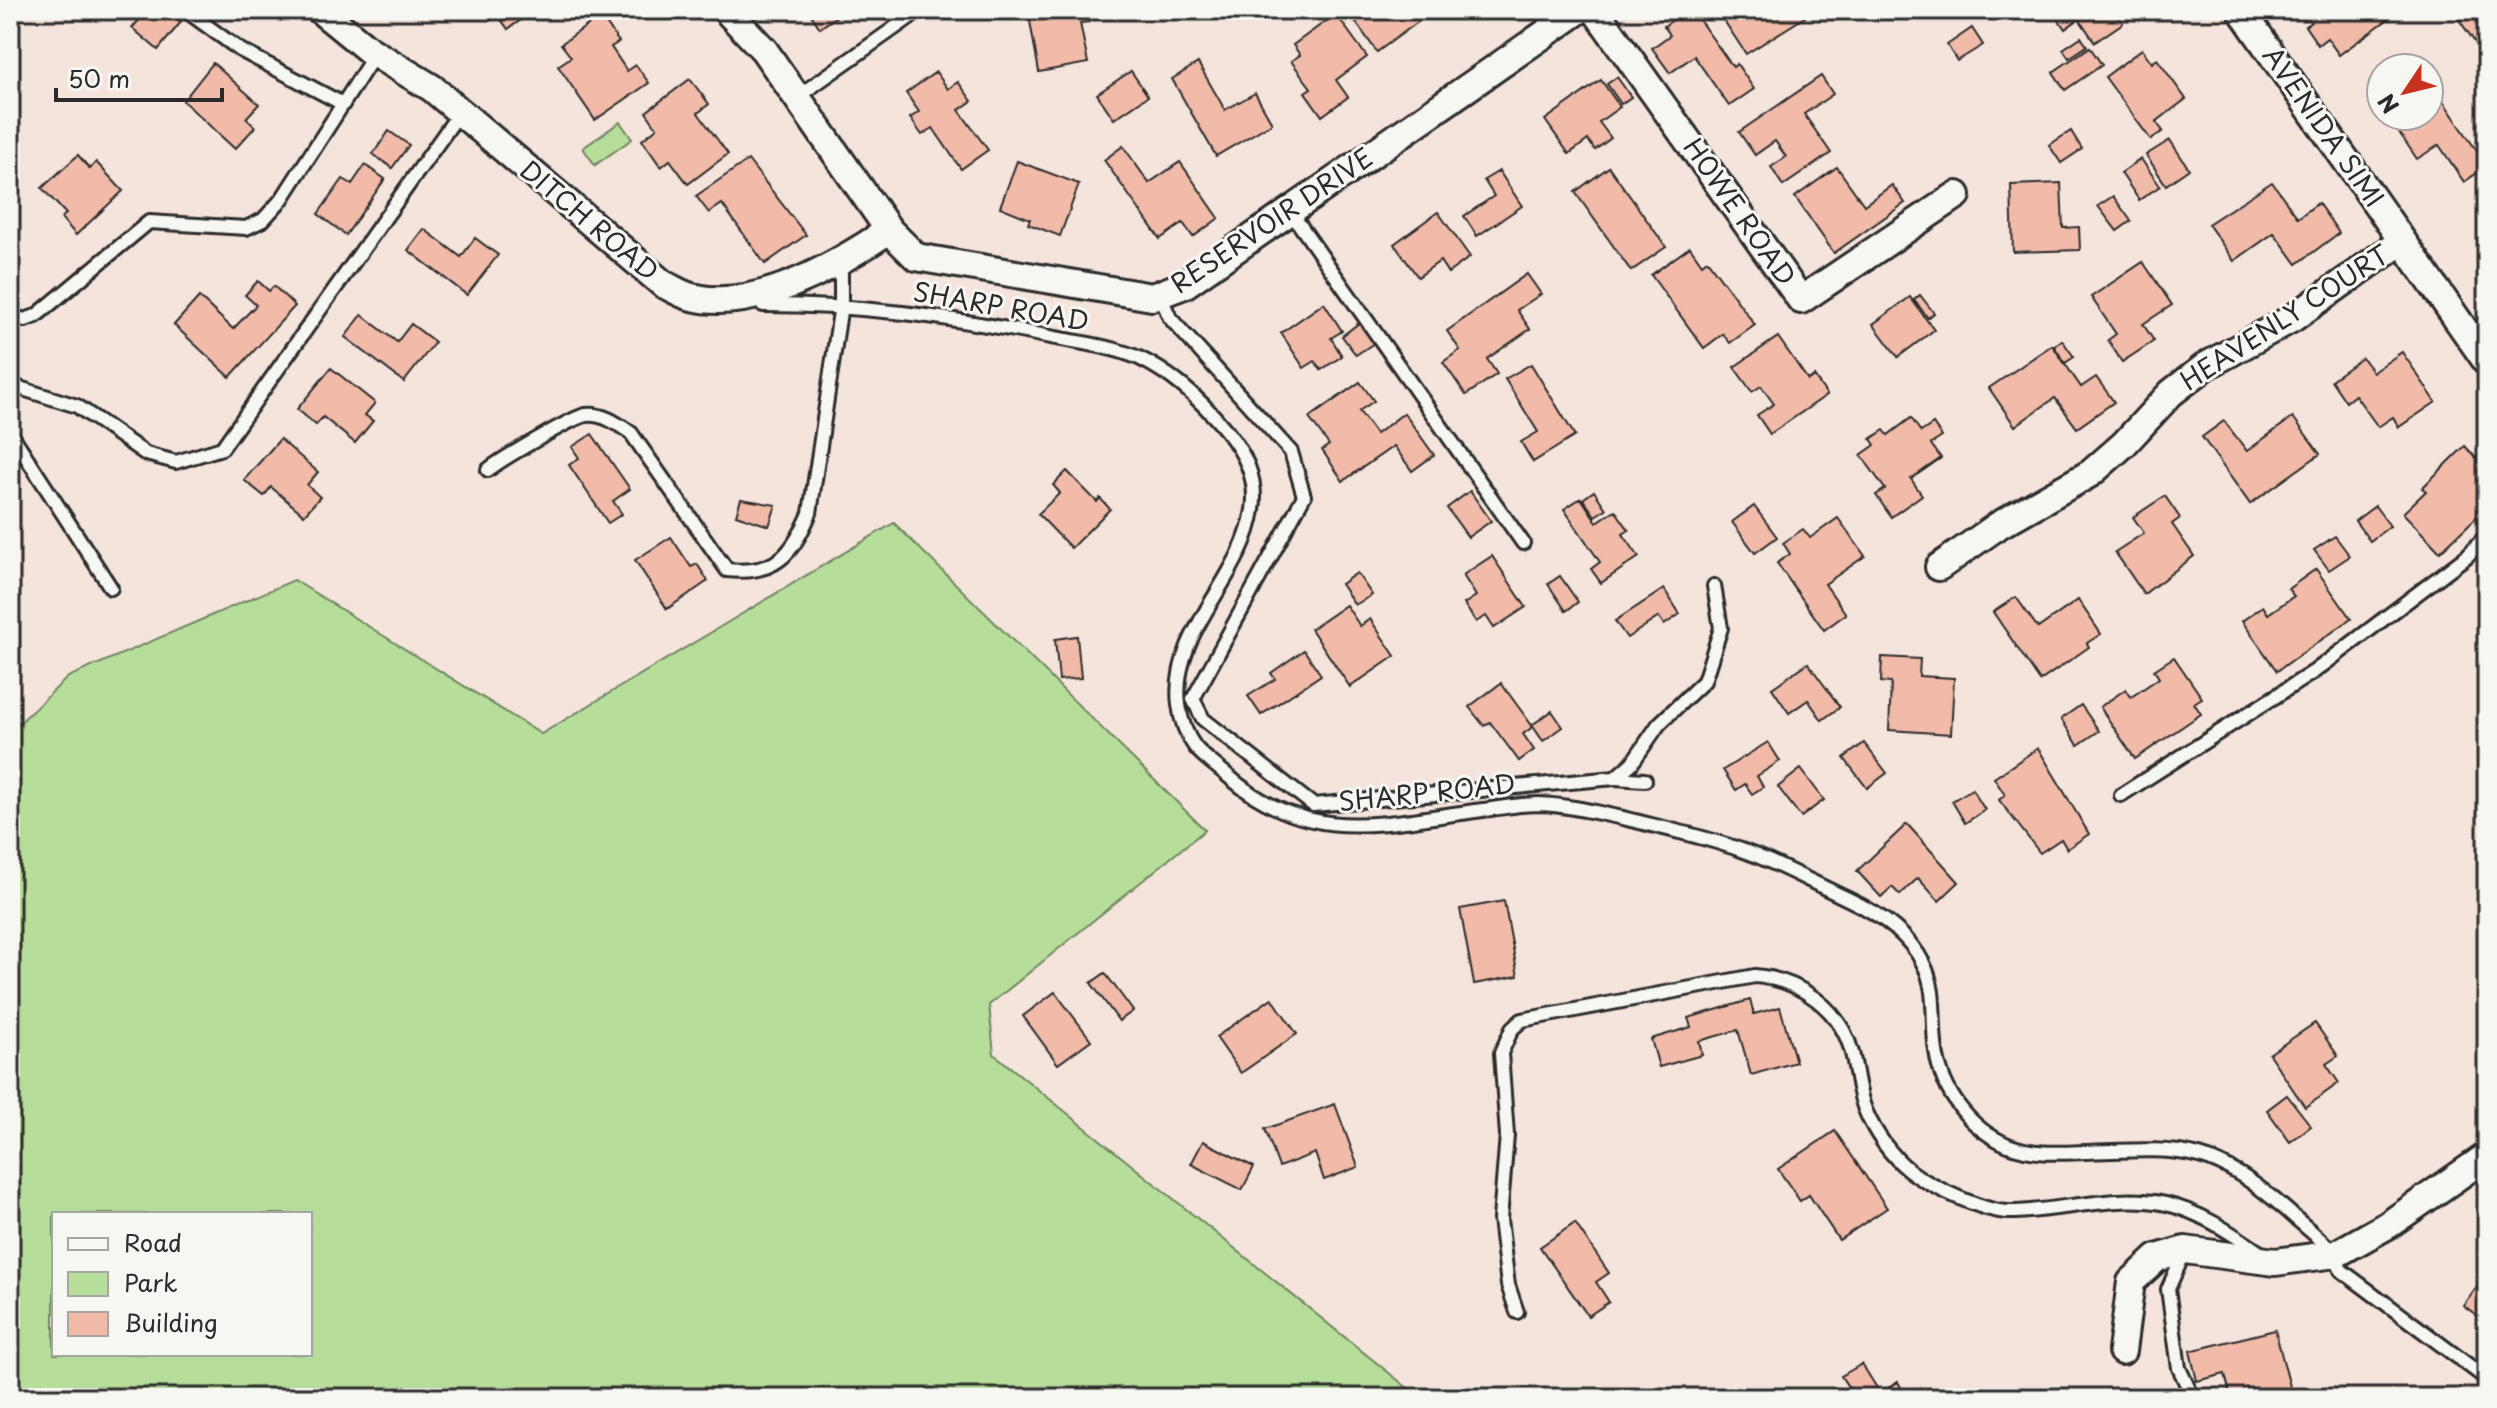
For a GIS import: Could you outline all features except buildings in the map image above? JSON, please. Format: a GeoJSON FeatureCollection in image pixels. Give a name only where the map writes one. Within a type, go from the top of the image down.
{"type":"FeatureCollection","features":[{"type":"Feature","properties":{"kind":"street","name":"DITCH ROAD"},"geometry":{"type":"LineString","coordinates":[[320,10],[375,54],[432,88],[663,284],[692,297],[752,296],[841,262],[889,230]]}},
{"type":"Feature","properties":{"kind":"street","name":"RESERVOIR DRIVE"},"geometry":{"type":"LineString","coordinates":[[726,10],[764,50],[889,230],[916,257],[1134,296],[1160,295],[1184,285],[1290,211],[1551,18],[1579,10]]}},
{"type":"Feature","properties":{"kind":"street","name":"HOWE ROAD"},"geometry":{"type":"LineString","coordinates":[[1595,10],[1801,300],[1957,195]]}},
{"type":"Feature","properties":{"kind":"street","name":"AVENIDA SIMI"},"geometry":{"type":"LineString","coordinates":[[2241,10],[2487,362]]}},
{"type":"Feature","properties":{"kind":"street","name":"HEAVENLY COURT"},"geometry":{"type":"LineString","coordinates":[[1939,567],[1999,525],[2091,473],[2124,444],[2171,393],[2206,366],[2293,318],[2402,241]]}},
{"type":"Feature","properties":{"kind":"street"},"geometry":{"type":"LineString","coordinates":[[2122,1351],[2131,1282],[2157,1258],[2185,1250],[2275,1262],[2336,1254],[2388,1225],[2487,1156]]}},
{"type":"Feature","properties":{"kind":"lane"},"geometry":{"type":"LineString","coordinates":[[185,10],[240,50],[343,104]]}},
{"type":"Feature","properties":{"kind":"lane"},"geometry":{"type":"LineString","coordinates":[[797,97],[920,10]]}},
{"type":"Feature","properties":{"kind":"lane"},"geometry":{"type":"LineString","coordinates":[[10,316],[25,320],[36,316],[149,222],[246,228],[263,220],[282,199],[375,54]]}},
{"type":"Feature","properties":{"kind":"lane"},"geometry":{"type":"LineString","coordinates":[[10,385],[77,406],[146,454],[176,462],[222,448],[460,112]]}},
{"type":"Feature","properties":{"kind":"lane"},"geometry":{"type":"LineString","coordinates":[[1290,211],[1523,543]]}},
{"type":"Feature","properties":{"kind":"lane"},"geometry":{"type":"LineString","coordinates":[[488,470],[500,460],[585,415],[609,419],[631,433],[727,570],[753,573],[773,565],[797,544],[810,513],[841,305],[841,262]]}},
{"type":"Feature","properties":{"kind":"lane"},"geometry":{"type":"LineString","coordinates":[[1160,295],[1170,318],[1291,452],[1304,496],[1193,699],[1203,719],[1313,805],[1615,778],[1645,780]]}},
{"type":"Feature","properties":{"kind":"lane","name":"SHARP ROAD"},"geometry":{"type":"LineString","coordinates":[[752,296],[763,305],[841,305],[927,313],[1132,355],[1188,389],[1243,451],[1252,477],[1254,507],[1245,539],[1181,657],[1176,679],[1181,720],[1193,745],[1235,783],[1296,819],[1342,827],[1538,804],[1598,812],[1701,837],[1755,855],[1864,906],[1891,923],[1925,965],[1933,994],[1936,1052],[1942,1074],[1953,1098],[1985,1133],[2010,1146],[2043,1153],[2170,1148],[2203,1154],[2236,1171],[2336,1254],[2341,1270],[2487,1379]]}},
{"type":"Feature","properties":{"kind":"lane"},"geometry":{"type":"LineString","coordinates":[[10,432],[111,588]]}},
{"type":"Feature","properties":{"kind":"lane"},"geometry":{"type":"LineString","coordinates":[[2121,795],[2315,671],[2467,556],[2487,535]]}},
{"type":"Feature","properties":{"kind":"lane"},"geometry":{"type":"LineString","coordinates":[[1615,778],[1632,763],[1659,724],[1704,681],[1721,628],[1714,586]]}},
{"type":"Feature","properties":{"kind":"lane"},"geometry":{"type":"LineString","coordinates":[[1517,1312],[1508,1285],[1500,1219],[1507,1135],[1501,1053],[1512,1029],[1522,1020],[1755,976],[1781,978],[1820,1003],[1842,1025],[1865,1110],[1882,1140],[1910,1170],[1963,1199],[2006,1212],[2108,1202],[2164,1203],[2198,1214],[2275,1262]]}},
{"type":"Feature","properties":{"kind":"lane"},"geometry":{"type":"LineString","coordinates":[[2185,1250],[2168,1289],[2179,1368],[2193,1398]]}},
{"type":"Feature","properties":{"kind":"green space"},"geometry":{"type":"Polygon","coordinates":[[[620,122],[632,139],[595,165],[583,148],[620,122]]]}},
{"type":"Feature","properties":{"kind":"green space"},"geometry":{"type":"Polygon","coordinates":[[[894,523],[1205,830],[989,1005],[994,1054],[1420,1398],[10,1398],[10,732],[68,677],[294,580],[541,734],[894,523]]]}}]}
